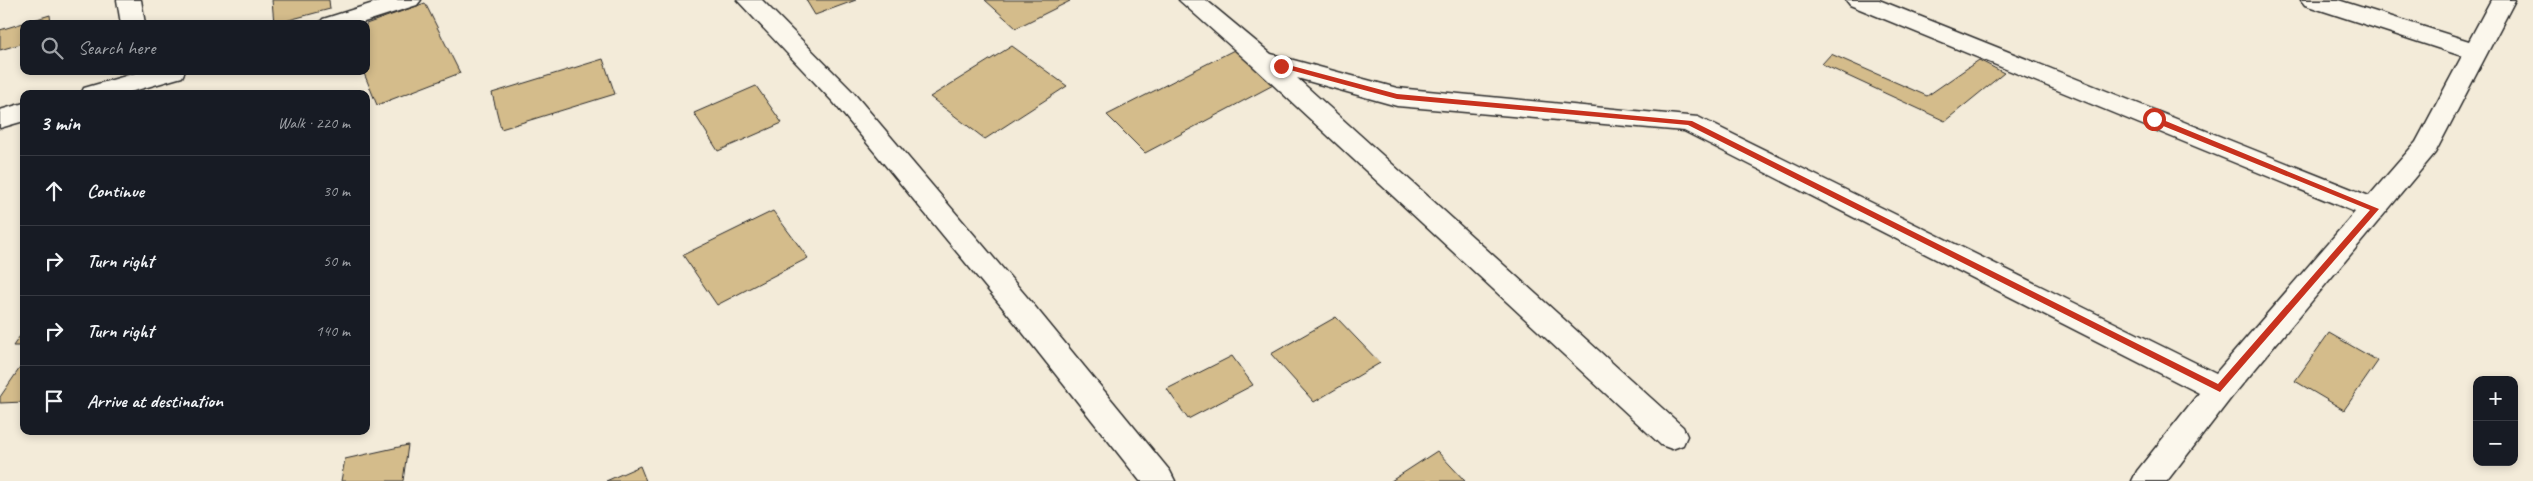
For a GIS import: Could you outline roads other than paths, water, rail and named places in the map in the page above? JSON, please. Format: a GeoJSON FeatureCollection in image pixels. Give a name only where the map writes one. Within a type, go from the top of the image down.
{"type":"FeatureCollection","features":[{"type":"Feature","properties":{"kind":"street"},"geometry":{"type":"LineString","coordinates":[[129,0],[132,20]]}},
{"type":"Feature","properties":{"kind":"street"},"geometry":{"type":"LineString","coordinates":[[343,20],[410,0]]}},
{"type":"Feature","properties":{"kind":"street"},"geometry":{"type":"LineString","coordinates":[[749,0],[843,97],[1022,311],[1159,481]]}},
{"type":"Feature","properties":{"kind":"street"},"geometry":{"type":"LineString","coordinates":[[1191,0],[1262,60],[1672,436]]}},
{"type":"Feature","properties":{"kind":"street"},"geometry":{"type":"LineString","coordinates":[[1858,0],[2375,209]]}},
{"type":"Feature","properties":{"kind":"street"},"geometry":{"type":"LineString","coordinates":[[2312,0],[2477,52]]}},
{"type":"Feature","properties":{"kind":"street"},"geometry":{"type":"LineString","coordinates":[[2154,479],[2220,389],[2426,147],[2503,0]]}},
{"type":"Feature","properties":{"kind":"street"},"geometry":{"type":"LineString","coordinates":[[1262,60],[1397,97],[1689,122],[2220,389]]}},
{"type":"Feature","properties":{"kind":"street"},"geometry":{"type":"LineString","coordinates":[[110,90],[145,82],[162,75]]}},
{"type":"Feature","properties":{"kind":"street"},"geometry":{"type":"LineString","coordinates":[[0,119],[20,113]]}}]}
